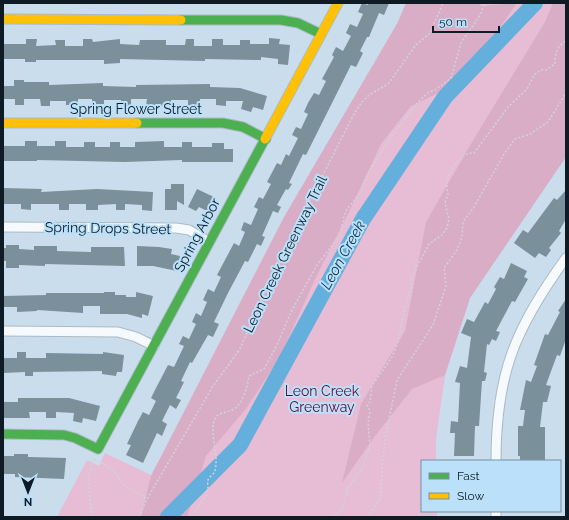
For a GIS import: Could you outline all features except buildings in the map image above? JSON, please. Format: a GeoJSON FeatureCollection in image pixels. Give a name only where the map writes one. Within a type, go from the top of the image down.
{"type":"FeatureCollection","features":[{"type":"Feature","properties":{"kind":"street","name":"Spring Arbor"},"geometry":{"type":"LineString","coordinates":[[98,449],[338,3]]}},
{"type":"Feature","properties":{"kind":"street"},"geometry":{"type":"LineString","coordinates":[[3,19],[282,20],[298,23],[321,34]]}},
{"type":"Feature","properties":{"kind":"street","name":"Spring Flower Street"},"geometry":{"type":"LineString","coordinates":[[3,123],[223,123],[243,127],[266,139]]}},
{"type":"Feature","properties":{"kind":"street","name":"Spring Drops Street"},"geometry":{"type":"LineString","coordinates":[[3,227],[176,228],[189,230],[209,242]]}},
{"type":"Feature","properties":{"kind":"street"},"geometry":{"type":"LineString","coordinates":[[496,460],[498,413],[502,386],[509,359],[518,334],[531,310],[566,258]]}},
{"type":"Feature","properties":{"kind":"street"},"geometry":{"type":"LineString","coordinates":[[3,330],[118,332],[136,337],[154,346]]}},
{"type":"Feature","properties":{"kind":"street"},"geometry":{"type":"LineString","coordinates":[[3,434],[64,435],[75,438],[98,449]]}},
{"type":"Feature","properties":{"kind":"path","name":"Leon Creek Greenway Trail"},"geometry":{"type":"LineString","coordinates":[[139,517],[147,499],[213,386],[240,348],[269,282],[355,112],[369,95],[388,84],[416,45],[430,33],[435,25],[443,3]]}},
{"type":"Feature","properties":{"kind":"path"},"geometry":{"type":"LineString","coordinates":[[194,517],[198,506],[207,494],[208,479],[215,471],[216,452],[213,432],[214,421],[217,416],[233,410],[240,403],[247,386],[249,376],[264,369],[277,345],[290,312],[320,261],[340,235],[344,216],[361,192],[367,175],[391,137],[420,100],[429,92],[435,90],[452,78],[461,43],[478,17],[485,3]]}},
{"type":"Feature","properties":{"kind":"path"},"geometry":{"type":"LineString","coordinates":[[331,517],[338,514],[343,506],[348,488],[362,470],[370,445],[368,423],[370,411],[367,405],[370,402],[372,386],[392,357],[398,342],[405,306],[411,289],[411,278],[429,244],[442,235],[447,228],[449,219],[445,203],[448,194],[446,180],[461,158],[469,153],[474,153],[508,107],[527,89],[534,75],[555,64],[555,52],[561,43],[566,41]]}},
{"type":"Feature","properties":{"kind":"path"},"geometry":{"type":"LineString","coordinates":[[368,517],[381,497],[382,465],[386,434],[397,380],[433,325],[446,286],[444,268],[457,250],[462,237],[463,222],[474,207],[504,154],[515,140],[530,134],[548,122],[566,92]]}},
{"type":"Feature","properties":{"kind":"path"},"geometry":{"type":"LineString","coordinates":[[92,517],[88,494],[93,458],[98,449]]}},
{"type":"Feature","properties":{"kind":"path"},"geometry":{"type":"LineString","coordinates":[[93,458],[113,470],[126,486],[147,499]]}},
{"type":"Feature","properties":{"kind":"green space","name":"Leon Creek Greenway"},"geometry":{"type":"Polygon","coordinates":[[[406,3],[566,3],[544,187],[470,298],[445,375],[436,439],[436,460],[421,460],[421,512],[437,512],[437,517],[57,517],[87,460],[99,466],[105,453],[151,475],[398,22],[406,3]]]}},
{"type":"Feature","properties":{"kind":"shaded area"},"geometry":{"type":"Polygon","coordinates":[[[406,3],[481,3],[480,6],[517,3],[483,51],[443,91],[411,106],[381,144],[316,277],[279,359],[245,410],[206,456],[187,517],[141,517],[151,476],[284,217],[398,22],[406,3]]]}},
{"type":"Feature","properties":{"kind":"shaded area"},"geometry":{"type":"Polygon","coordinates":[[[553,3],[566,3],[566,157],[470,298],[445,375],[412,389],[375,436],[342,483],[361,404],[405,331],[426,222],[472,142],[545,22],[553,3]]]}},
{"type":"Feature","properties":{"kind":"waterway","name":"Leon Creek"},"geometry":{"type":"LineString","coordinates":[[168,517],[240,445],[363,219],[445,97],[535,3]]}},
{"type":"Feature","properties":{"kind":"traffic: fast"},"geometry":{"type":"LineString","coordinates":[[181,20],[281,20],[298,23],[321,34]]}},
{"type":"Feature","properties":{"kind":"traffic: fast"},"geometry":{"type":"LineString","coordinates":[[137,123],[223,123],[243,127],[266,139]]}},
{"type":"Feature","properties":{"kind":"traffic: fast"},"geometry":{"type":"LineString","coordinates":[[3,434],[64,435],[75,438],[98,449],[265,139]]}},
{"type":"Feature","properties":{"kind":"traffic: slow"},"geometry":{"type":"LineString","coordinates":[[265,139],[338,3]]}},
{"type":"Feature","properties":{"kind":"traffic: slow"},"geometry":{"type":"LineString","coordinates":[[3,19],[181,20]]}},
{"type":"Feature","properties":{"kind":"traffic: slow"},"geometry":{"type":"LineString","coordinates":[[3,123],[137,123]]}}]}
